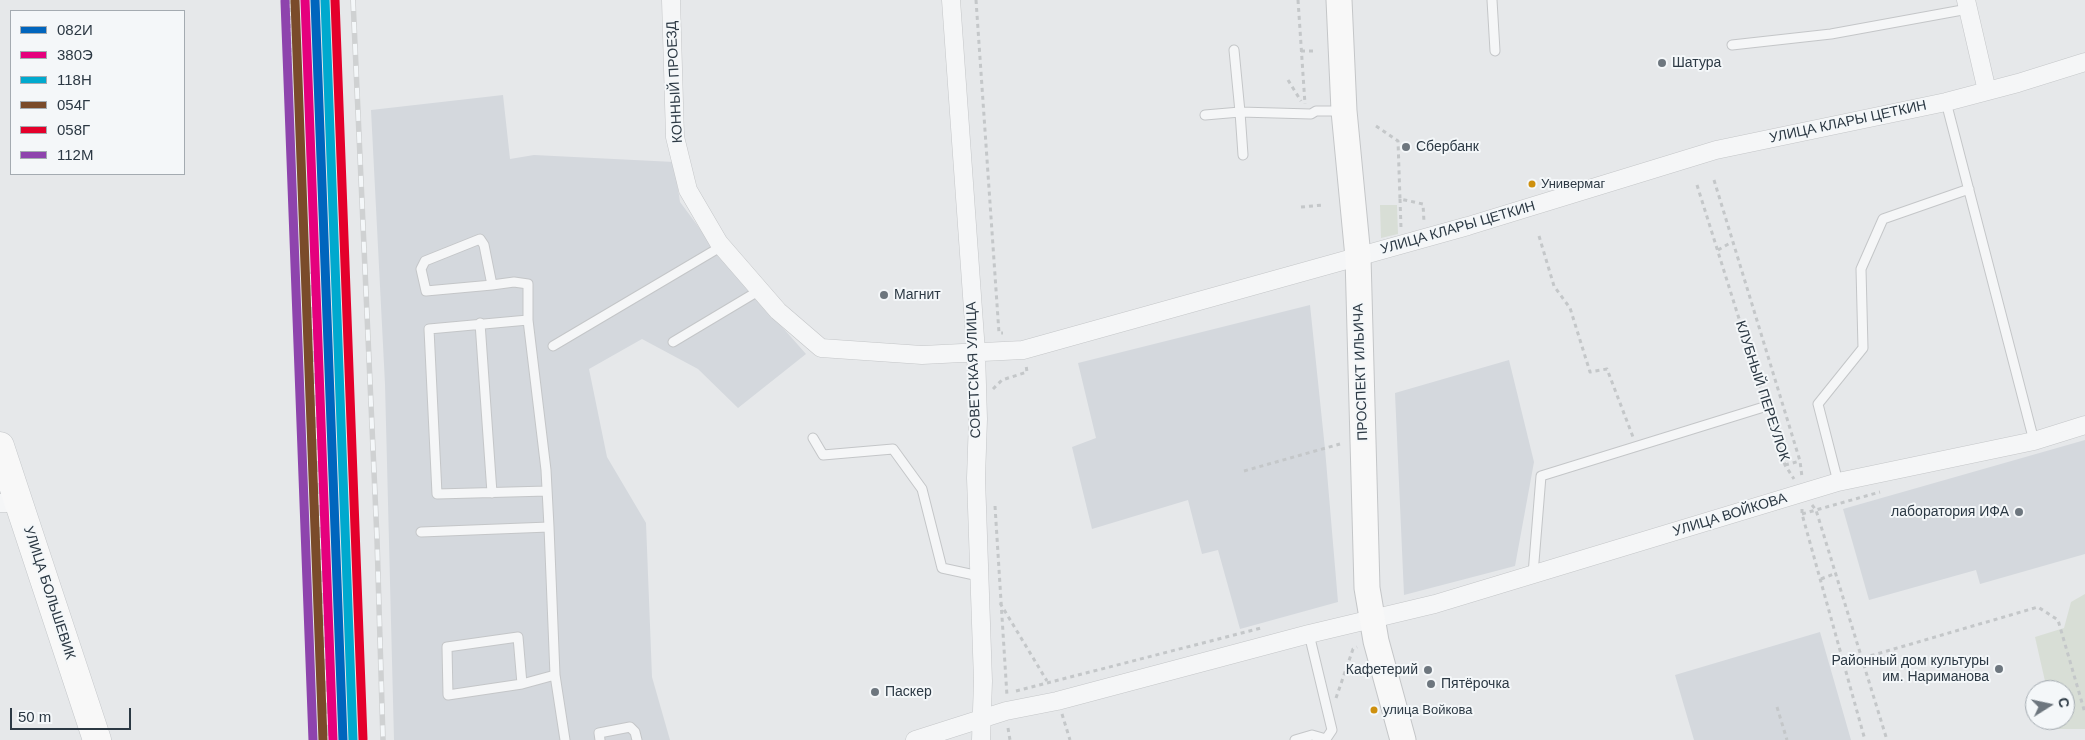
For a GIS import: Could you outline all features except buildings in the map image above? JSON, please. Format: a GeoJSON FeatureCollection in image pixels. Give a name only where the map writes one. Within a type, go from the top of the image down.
{"type":"FeatureCollection","features":[{"type":"Feature","properties":{"kind":"main road","name":"УЛИЦА БОЛЬШЕВИК"},"geometry":{"type":"LineString","coordinates":[[0,446],[9,503],[97,740]]}},
{"type":"Feature","properties":{"kind":"street","name":"КОННЫЙ ПРОЕЗД"},"geometry":{"type":"LineString","coordinates":[[671,0],[675,137],[688,190],[722,246],[778,311],[821,348],[922,354],[976,352]]}},
{"type":"Feature","properties":{"kind":"street","name":"СОВЕТСКАЯ УЛИЦА"},"geometry":{"type":"LineString","coordinates":[[951,0],[976,352],[979,576],[983,681],[981,740]]}},
{"type":"Feature","properties":{"kind":"street","name":"ПРОСПЕКТ ИЛЬИЧА"},"geometry":{"type":"LineString","coordinates":[[1339,0],[1344,111],[1358,257],[1367,588],[1376,640],[1403,740]]}},
{"type":"Feature","properties":{"kind":"street"},"geometry":{"type":"LineString","coordinates":[[1967,5],[1987,91]]}},
{"type":"Feature","properties":{"kind":"street","name":"УЛИЦА КЛАРЫ ЦЕТКИН"},"geometry":{"type":"LineString","coordinates":[[976,352],[1023,350],[1477,223],[1716,150],[1946,102],[2085,62]]}},
{"type":"Feature","properties":{"kind":"street","name":"УЛИЦА ВОЙКОВА"},"geometry":{"type":"LineString","coordinates":[[915,740],[1006,711],[1057,701],[1310,634],[1434,604],[1838,482],[2034,440],[2085,425]]}},
{"type":"Feature","properties":{"kind":"lane"},"geometry":{"type":"LineString","coordinates":[[1492,0],[1495,51]]}},
{"type":"Feature","properties":{"kind":"lane"},"geometry":{"type":"LineString","coordinates":[[1732,44],[1831,34],[1967,5]]}},
{"type":"Feature","properties":{"kind":"lane"},"geometry":{"type":"LineString","coordinates":[[1234,50],[1243,155]]}},
{"type":"Feature","properties":{"kind":"lane"},"geometry":{"type":"LineString","coordinates":[[1946,102],[2034,440]]}},
{"type":"Feature","properties":{"kind":"lane"},"geometry":{"type":"LineString","coordinates":[[1205,115],[1240,112],[1311,114],[1316,111],[1344,111]]}},
{"type":"Feature","properties":{"kind":"lane"},"geometry":{"type":"LineString","coordinates":[[1838,482],[1818,404],[1863,348],[1861,269],[1883,219],[1969,189]]}},
{"type":"Feature","properties":{"kind":"lane"},"geometry":{"type":"LineString","coordinates":[[492,285],[484,245],[480,239],[424,261],[422,269],[426,291],[492,285],[514,282],[528,284],[528,320],[547,491],[555,675],[565,740]]}},
{"type":"Feature","properties":{"kind":"lane"},"geometry":{"type":"LineString","coordinates":[[553,346],[722,246]]}},
{"type":"Feature","properties":{"kind":"lane"},"geometry":{"type":"LineString","coordinates":[[672,342],[760,290]]}},
{"type":"Feature","properties":{"kind":"lane"},"geometry":{"type":"LineString","coordinates":[[528,320],[429,329],[437,494],[547,491]]}},
{"type":"Feature","properties":{"kind":"lane"},"geometry":{"type":"LineString","coordinates":[[480,323],[492,493]]}},
{"type":"Feature","properties":{"kind":"lane"},"geometry":{"type":"LineString","coordinates":[[1533,574],[1541,476],[1636,445],[1767,406]]}},
{"type":"Feature","properties":{"kind":"lane"},"geometry":{"type":"LineString","coordinates":[[813,438],[822,455],[893,449],[922,489],[942,568],[979,576]]}},
{"type":"Feature","properties":{"kind":"lane"},"geometry":{"type":"LineString","coordinates":[[421,532],[549,527]]}},
{"type":"Feature","properties":{"kind":"lane"},"geometry":{"type":"LineString","coordinates":[[1295,740],[1312,735],[1326,739],[1332,730],[1310,634]]}},
{"type":"Feature","properties":{"kind":"lane"},"geometry":{"type":"LineString","coordinates":[[522,684],[518,637],[447,647],[448,695],[522,684],[555,675]]}},
{"type":"Feature","properties":{"kind":"lane"},"geometry":{"type":"LineString","coordinates":[[600,740],[599,733],[630,727],[635,732],[637,740]]}},
{"type":"Feature","properties":{"kind":"path"},"geometry":{"type":"LineString","coordinates":[[289,0],[293,185]]}},
{"type":"Feature","properties":{"kind":"path"},"geometry":{"type":"LineString","coordinates":[[1288,80],[1305,107],[1298,0]]}},
{"type":"Feature","properties":{"kind":"path"},"geometry":{"type":"LineString","coordinates":[[1301,51],[1313,51]]}},
{"type":"Feature","properties":{"kind":"path"},"geometry":{"type":"LineString","coordinates":[[1376,126],[1398,141],[1401,236]]}},
{"type":"Feature","properties":{"kind":"path"},"geometry":{"type":"LineString","coordinates":[[1714,180],[1800,461],[1804,493],[1802,514],[1865,740]]}},
{"type":"Feature","properties":{"kind":"path","name":"КЛУБНЫЙ ПЕРЕУЛОК"},"geometry":{"type":"LineString","coordinates":[[1697,185],[1785,465],[1816,510],[1887,740]]}},
{"type":"Feature","properties":{"kind":"path"},"geometry":{"type":"LineString","coordinates":[[1400,199],[1423,204],[1424,230]]}},
{"type":"Feature","properties":{"kind":"path"},"geometry":{"type":"LineString","coordinates":[[1301,207],[1324,205]]}},
{"type":"Feature","properties":{"kind":"path"},"geometry":{"type":"LineString","coordinates":[[1539,236],[1554,286],[1570,308],[1590,372],[1608,368],[1636,445]]}},
{"type":"Feature","properties":{"kind":"path"},"geometry":{"type":"LineString","coordinates":[[1718,250],[1732,242]]}},
{"type":"Feature","properties":{"kind":"path"},"geometry":{"type":"LineString","coordinates":[[1244,471],[1340,444]]}},
{"type":"Feature","properties":{"kind":"path"},"geometry":{"type":"LineString","coordinates":[[1785,465],[1800,461]]}},
{"type":"Feature","properties":{"kind":"path"},"geometry":{"type":"LineString","coordinates":[[1802,514],[1816,510]]}},
{"type":"Feature","properties":{"kind":"path"},"geometry":{"type":"LineString","coordinates":[[1821,579],[1836,574]]}},
{"type":"Feature","properties":{"kind":"path"},"geometry":{"type":"LineString","coordinates":[[1000,602],[1047,681],[1057,701],[1070,740]]}},
{"type":"Feature","properties":{"kind":"path"},"geometry":{"type":"LineString","coordinates":[[1863,658],[2038,607],[2058,620],[2085,713]]}},
{"type":"Feature","properties":{"kind":"path"},"geometry":{"type":"LineString","coordinates":[[1007,695],[1047,681],[1268,626]]}},
{"type":"Feature","properties":{"kind":"path"},"geometry":{"type":"LineString","coordinates":[[1329,719],[1353,648]]}},
{"type":"Feature","properties":{"kind":"path"},"geometry":{"type":"LineString","coordinates":[[1777,707],[1787,740]]}},
{"type":"Feature","properties":{"kind":"shaded area"},"geometry":{"type":"Polygon","coordinates":[[[503,95],[510,159],[534,155],[674,162],[680,202],[724,261],[806,354],[738,408],[698,369],[642,339],[589,369],[607,457],[646,523],[652,677],[670,740],[394,740],[385,384],[371,110],[503,95]]]}},
{"type":"Feature","properties":{"kind":"shaded area"},"geometry":{"type":"Polygon","coordinates":[[[1380,205],[1397,205],[1398,234],[1381,238],[1380,205]]]}},
{"type":"Feature","properties":{"kind":"shaded area"},"geometry":{"type":"Polygon","coordinates":[[[1310,305],[1338,602],[1240,629],[1218,550],[1202,554],[1188,500],[1092,529],[1072,447],[1096,438],[1078,363],[1310,305]]]}},
{"type":"Feature","properties":{"kind":"shaded area"},"geometry":{"type":"Polygon","coordinates":[[[1509,360],[1534,462],[1515,566],[1404,595],[1395,393],[1509,360]]]}},
{"type":"Feature","properties":{"kind":"shaded area"},"geometry":{"type":"Polygon","coordinates":[[[2085,440],[2085,554],[1980,584],[1976,570],[1869,600],[1843,509],[2085,440]]]}},
{"type":"Feature","properties":{"kind":"shaded area"},"geometry":{"type":"Polygon","coordinates":[[[2085,594],[2085,729],[2075,729],[2075,680],[2045,680],[2035,637],[2064,628],[2071,602],[2085,594]]]}},
{"type":"Feature","properties":{"kind":"shaded area"},"geometry":{"type":"Polygon","coordinates":[[[1820,632],[1851,740],[1694,740],[1675,675],[1820,632]]]}},
{"type":"Feature","properties":{"kind":"railway"},"geometry":{"type":"LineString","coordinates":[[353,0],[377,539],[383,740]]}},
{"type":"Feature","properties":{"kind":"railway"},"geometry":{"type":"LineString","coordinates":[[312,274],[328,740]]}},
{"type":"Feature","properties":{"kind":"transit line","name":"380Э"},"geometry":{"type":"LineString","coordinates":[[305,0],[333,740]]}},
{"type":"Feature","properties":{"kind":"transit line","name":"082И"},"geometry":{"type":"LineString","coordinates":[[315,0],[343,740]]}},
{"type":"Feature","properties":{"kind":"transit line","name":"118Н"},"geometry":{"type":"LineString","coordinates":[[325,0],[353,740]]}},
{"type":"Feature","properties":{"kind":"transit line","name":"058Г"},"geometry":{"type":"LineString","coordinates":[[335,0],[363,739]]}},
{"type":"Feature","properties":{"kind":"transit line","name":"112М"},"geometry":{"type":"LineString","coordinates":[[285,1],[313,740]]}},
{"type":"Feature","properties":{"kind":"transit line","name":"054Г"},"geometry":{"type":"LineString","coordinates":[[295,1],[323,740]]}},
{"type":"Feature","properties":{"kind":"place","name":"Шатура"},"geometry":{"type":"Point","coordinates":[1662,63]}},
{"type":"Feature","properties":{"kind":"place","name":"Сбербанк"},"geometry":{"type":"Point","coordinates":[1406,147]}},
{"type":"Feature","properties":{"kind":"place","name":"Универмаг"},"geometry":{"type":"Point","coordinates":[1532,184]}},
{"type":"Feature","properties":{"kind":"place","name":"Магнит"},"geometry":{"type":"Point","coordinates":[884,295]}},
{"type":"Feature","properties":{"kind":"place","name":"лаборатория ИФА"},"geometry":{"type":"Point","coordinates":[2019,512]}},
{"type":"Feature","properties":{"kind":"place","name":"Районный дом культуры им. Нариманова"},"geometry":{"type":"Point","coordinates":[1999,669]}},
{"type":"Feature","properties":{"kind":"place","name":"Кафетерий"},"geometry":{"type":"Point","coordinates":[1428,670]}},
{"type":"Feature","properties":{"kind":"place","name":"Пятёрочка"},"geometry":{"type":"Point","coordinates":[1431,684]}},
{"type":"Feature","properties":{"kind":"place","name":"Паскер"},"geometry":{"type":"Point","coordinates":[875,692]}},
{"type":"Feature","properties":{"kind":"place","name":"улица Войкова"},"geometry":{"type":"Point","coordinates":[1374,710]}}]}
